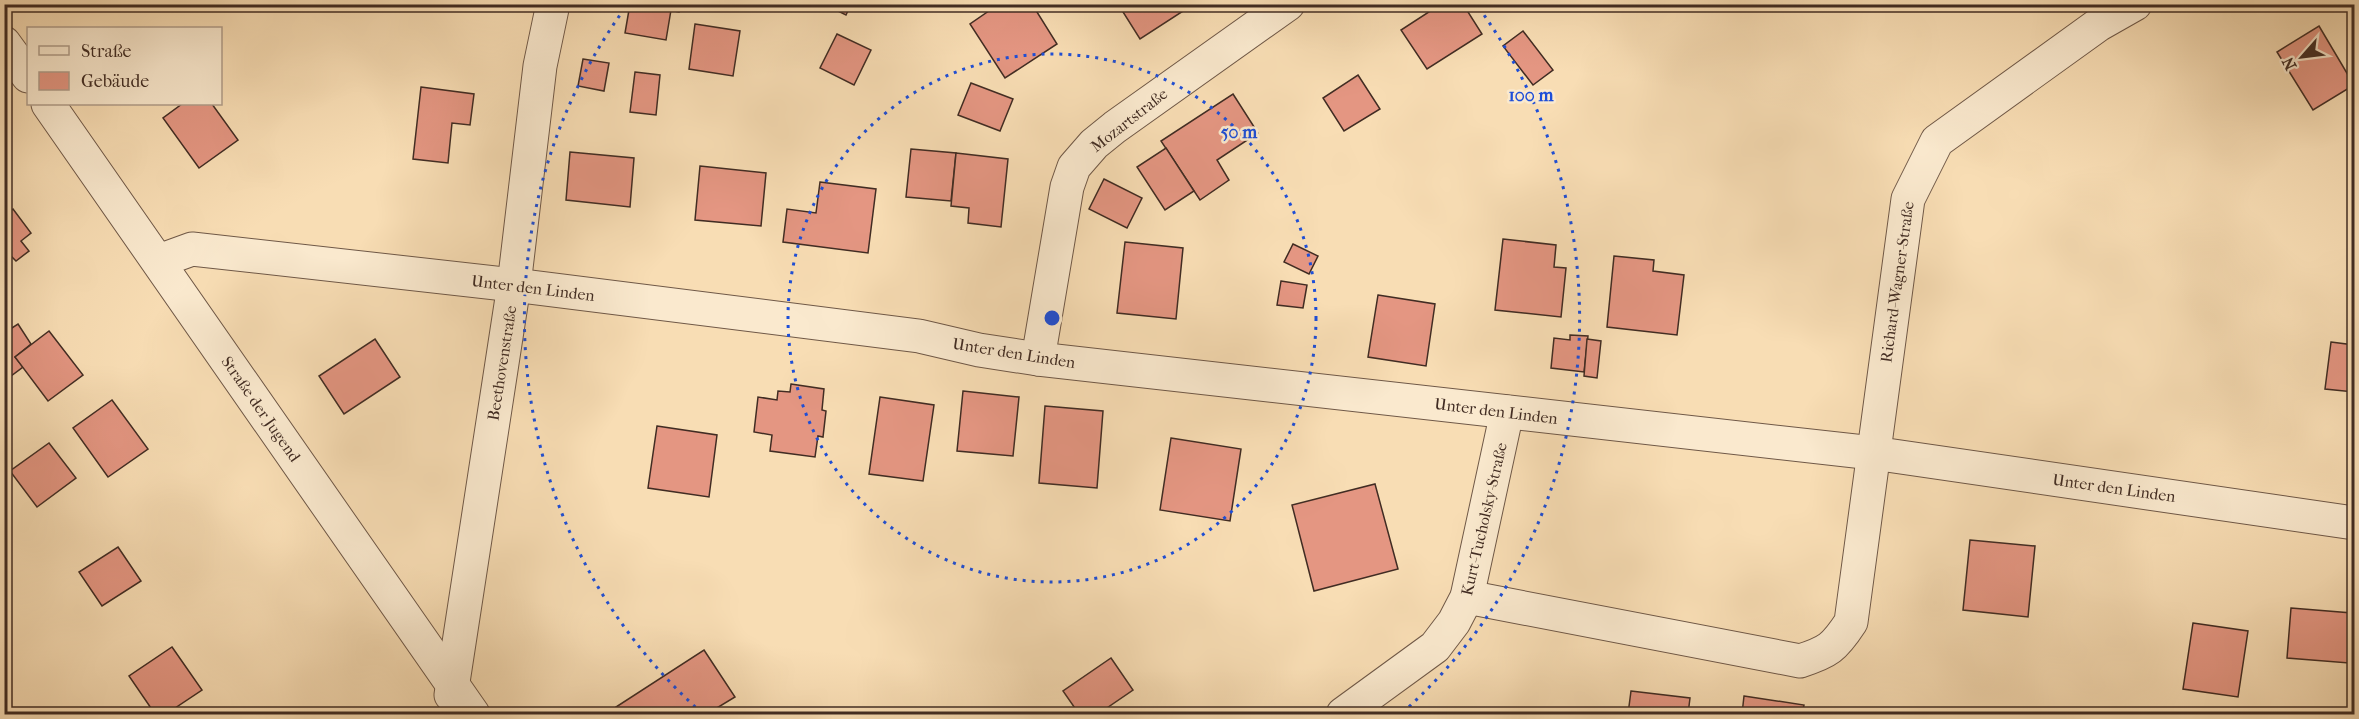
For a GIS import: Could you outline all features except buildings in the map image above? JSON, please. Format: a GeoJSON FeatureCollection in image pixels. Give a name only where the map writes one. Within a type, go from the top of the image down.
{"type":"FeatureCollection","features":[{"type":"Feature","properties":{"kind":"street","name":"Beethovenstraße"},"geometry":{"type":"LineString","coordinates":[[450,700],[514,285],[540,66],[553,4]]}},
{"type":"Feature","properties":{"kind":"street","name":"Mozartstraße"},"geometry":{"type":"LineString","coordinates":[[1038,359],[1064,206],[1074,167],[1094,144],[1115,127],[1288,4]]}},
{"type":"Feature","properties":{"kind":"street","name":"Richard-Wagner-Straße"},"geometry":{"type":"LineString","coordinates":[[1873,453],[1908,199],[1937,141],[2091,15],[2135,4]]}},
{"type":"Feature","properties":{"kind":"street"},"geometry":{"type":"LineString","coordinates":[[4,43],[27,75]]}},
{"type":"Feature","properties":{"kind":"street","name":"Straße der Jugend"},"geometry":{"type":"LineString","coordinates":[[49,105],[159,261],[450,700],[473,714]]}},
{"type":"Feature","properties":{"kind":"street","name":"Unter den Linden"},"geometry":{"type":"LineString","coordinates":[[159,261],[192,249],[514,285],[919,336],[979,350],[1038,359],[1873,453],[2355,523]]}},
{"type":"Feature","properties":{"kind":"street","name":"Kurt-Tucholsky-Straße"},"geometry":{"type":"LineString","coordinates":[[1343,714],[1435,646],[1454,622],[1467,597],[1507,412]]}},
{"type":"Feature","properties":{"kind":"street"},"geometry":{"type":"LineString","coordinates":[[1467,597],[1800,661],[1824,653],[1841,637],[1851,622],[1873,453]]}}]}
